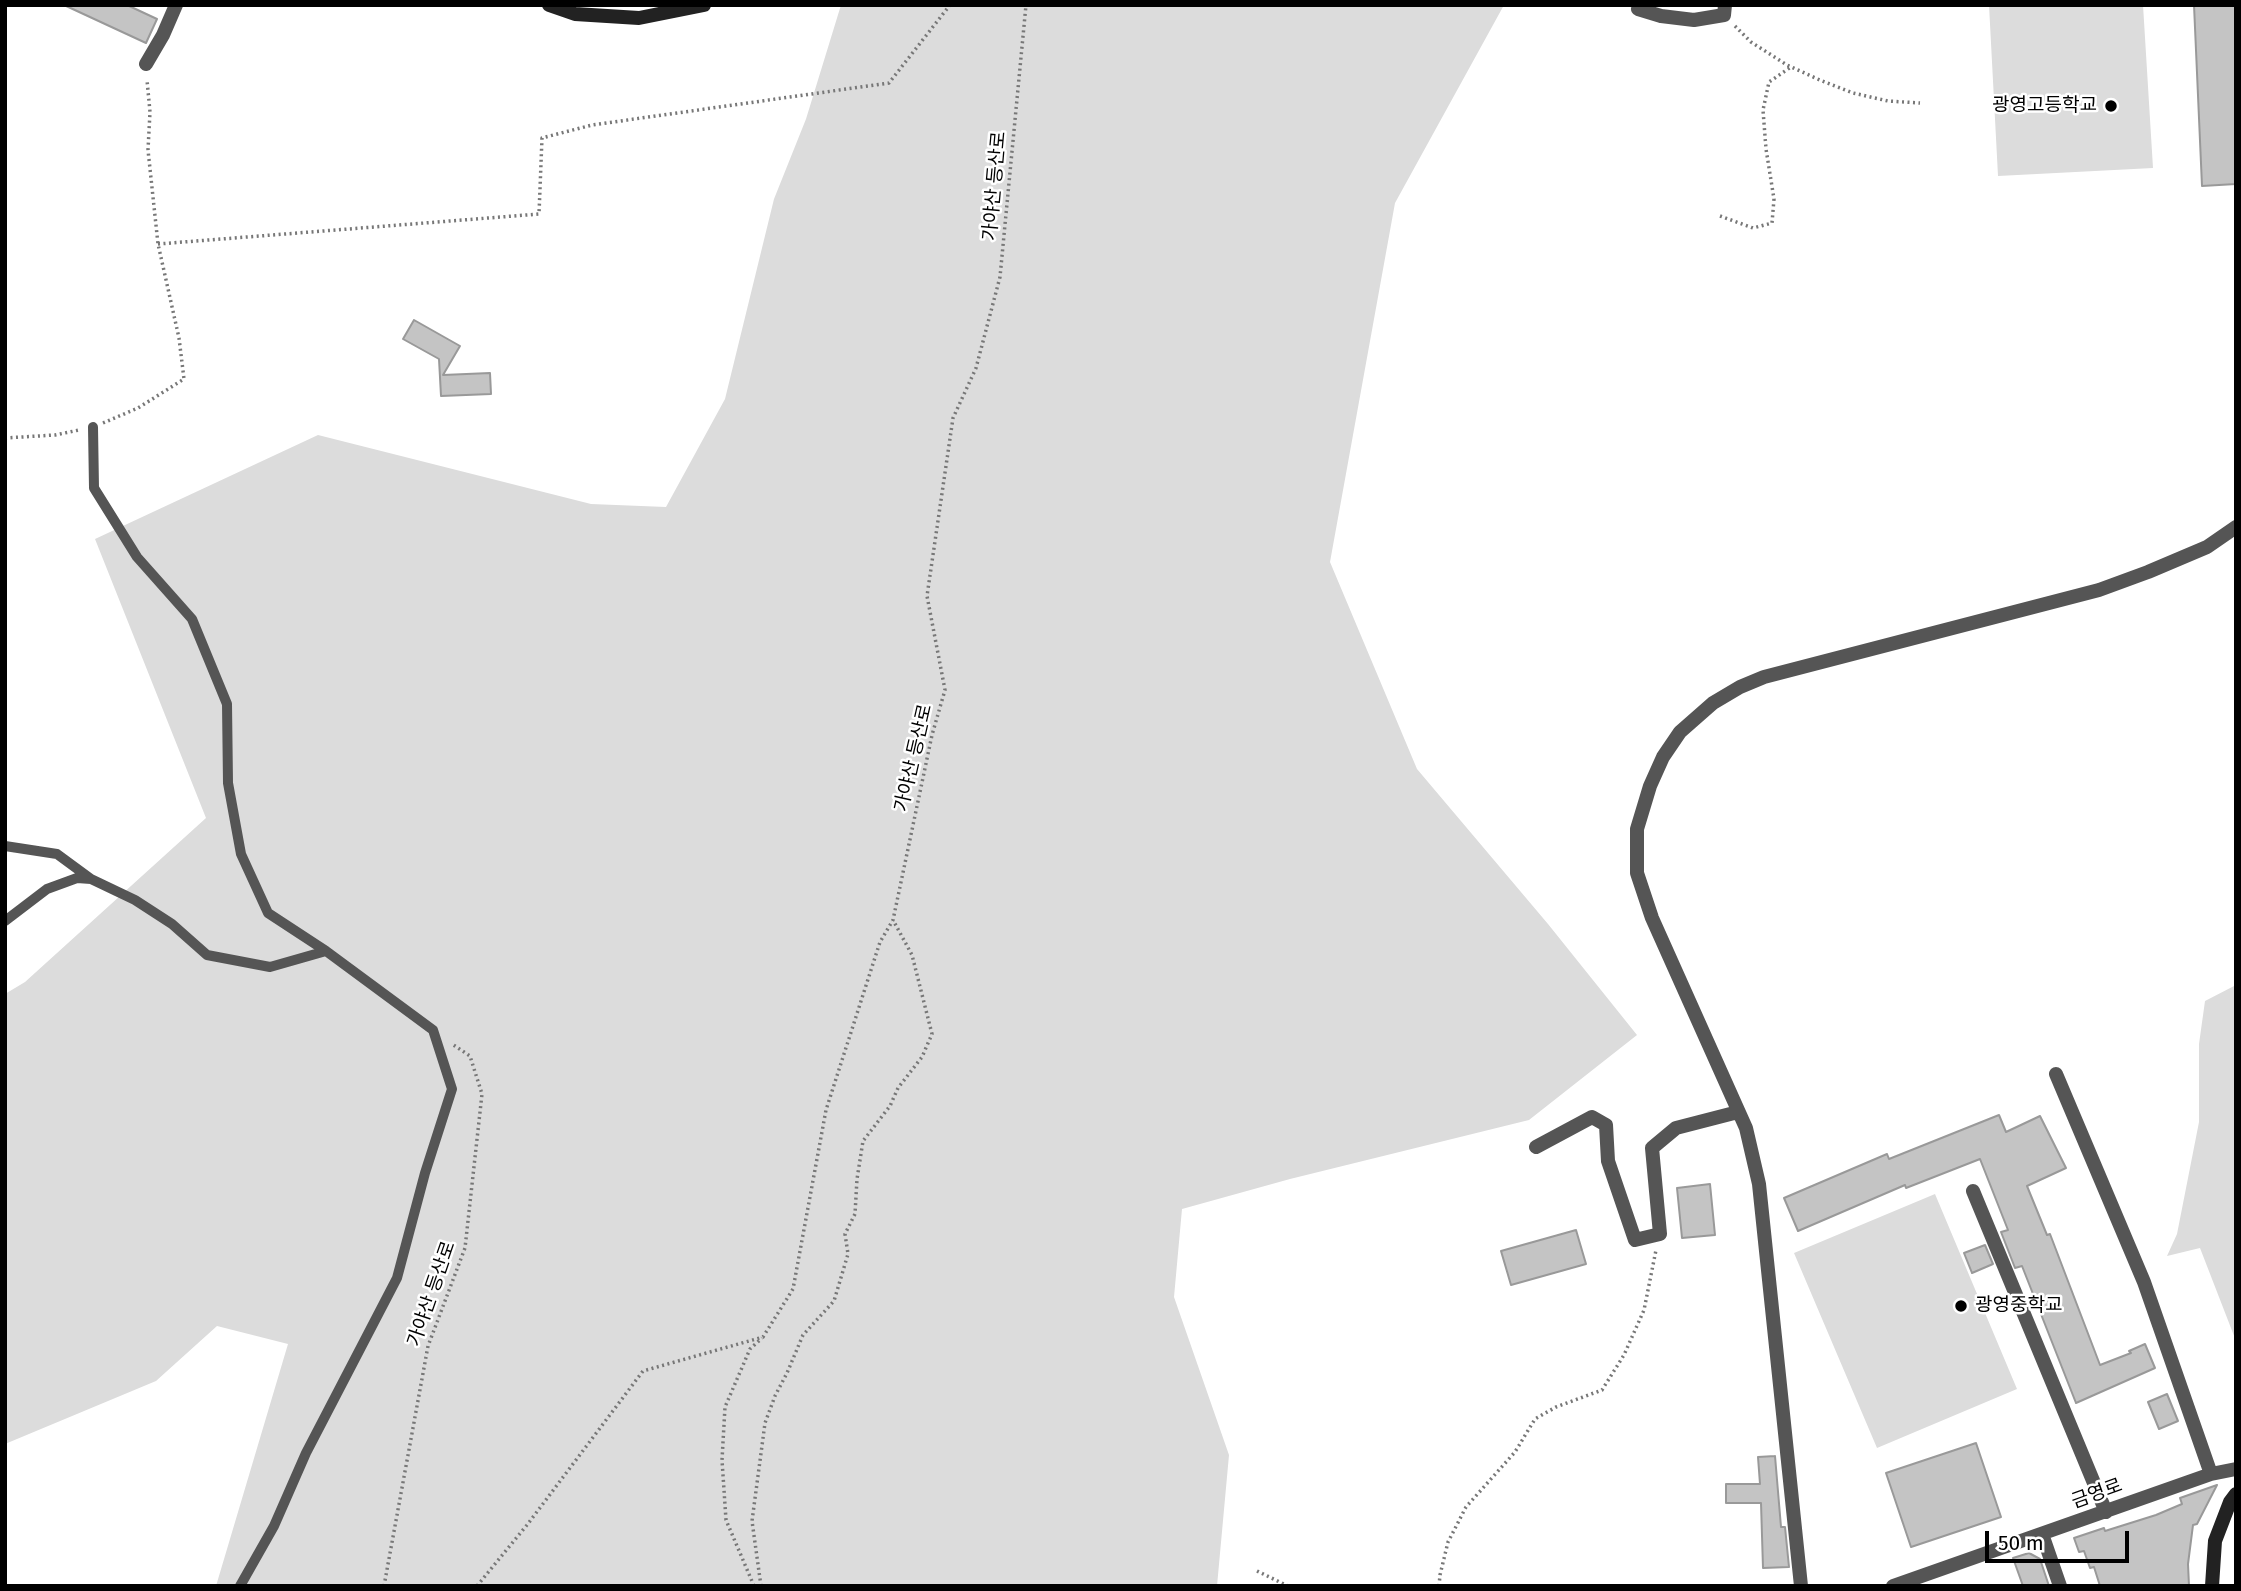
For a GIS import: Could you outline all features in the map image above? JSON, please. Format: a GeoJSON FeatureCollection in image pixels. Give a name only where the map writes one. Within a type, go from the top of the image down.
{"type":"FeatureCollection","features":[{"type":"Feature","properties":{"kind":"street"},"geometry":{"type":"LineString","coordinates":[[146,64],[176,5]]}},
{"type":"Feature","properties":{"kind":"street"},"geometry":{"type":"LineString","coordinates":[[549,5],[575,14],[639,18],[704,5]]}},
{"type":"Feature","properties":{"kind":"street"},"geometry":{"type":"LineString","coordinates":[[1638,9],[1661,16],[1694,20],[1725,10]]}},
{"type":"Feature","properties":{"kind":"street"},"geometry":{"type":"LineString","coordinates":[[1801,1586],[1759,1184],[1746,1128],[1652,918],[1637,873],[1637,829],[1650,786],[1663,757],[1680,732],[1713,703],[1740,687],[1764,677],[2099,590],[2207,547],[2236,527]]}},
{"type":"Feature","properties":{"kind":"street"},"geometry":{"type":"LineString","coordinates":[[2056,1074],[2144,1282],[2211,1474]]}},
{"type":"Feature","properties":{"kind":"street"},"geometry":{"type":"LineString","coordinates":[[1536,1147],[1592,1117],[1606,1125],[1608,1161],[1635,1240],[1660,1234],[1652,1148],[1676,1128],[1738,1112]]}},
{"type":"Feature","properties":{"kind":"street"},"geometry":{"type":"LineString","coordinates":[[1973,1191],[2106,1512]]}},
{"type":"Feature","properties":{"kind":"street","name":"금영로"},"geometry":{"type":"LineString","coordinates":[[1893,1586],[1933,1579],[2042,1534],[2211,1474],[2236,1469]]}},
{"type":"Feature","properties":{"kind":"street"},"geometry":{"type":"LineString","coordinates":[[2212,1586],[2215,1541],[2230,1502],[2236,1494]]}},
{"type":"Feature","properties":{"kind":"street"},"geometry":{"type":"LineString","coordinates":[[2042,1534],[2060,1586]]}},
{"type":"Feature","properties":{"kind":"lane"},"geometry":{"type":"LineString","coordinates":[[93,427],[94,488],[137,556],[192,619],[227,704],[228,783],[241,854],[268,913],[326,951],[433,1030],[452,1089],[425,1173],[397,1279],[306,1453],[274,1526],[240,1586]]}},
{"type":"Feature","properties":{"kind":"lane"},"geometry":{"type":"LineString","coordinates":[[5,846],[57,854],[91,879],[135,900],[172,924],[207,955],[270,967],[326,951]]}},
{"type":"Feature","properties":{"kind":"lane"},"geometry":{"type":"LineString","coordinates":[[5,921],[47,889],[77,878],[91,879]]}},
{"type":"Feature","properties":{"kind":"path"},"geometry":{"type":"LineString","coordinates":[[158,244],[539,214],[542,138],[592,125],[889,83],[950,5]]}},
{"type":"Feature","properties":{"kind":"path","name":"가야산 등산로"},"geometry":{"type":"LineString","coordinates":[[754,1586],[726,1520],[722,1460],[725,1407],[750,1349],[763,1337],[793,1289],[826,1110],[880,942],[893,920],[932,736],[945,690],[927,596],[953,418],[976,368],[1000,277],[1026,5]]}},
{"type":"Feature","properties":{"kind":"path"},"geometry":{"type":"LineString","coordinates":[[1725,10],[1751,42],[1822,81],[1853,93],[1888,101],[1920,103]]}},
{"type":"Feature","properties":{"kind":"path"},"geometry":{"type":"LineString","coordinates":[[5,438],[55,435],[93,427],[138,408],[184,379],[179,338],[158,244],[148,150],[150,112],[146,64]]}},
{"type":"Feature","properties":{"kind":"path"},"geometry":{"type":"LineString","coordinates":[[1720,216],[1753,228],[1772,223],[1774,198],[1763,110],[1769,82],[1791,66]]}},
{"type":"Feature","properties":{"kind":"path"},"geometry":{"type":"LineString","coordinates":[[761,1586],[752,1521],[765,1423],[803,1335],[834,1301],[848,1254],[845,1234],[855,1214],[863,1141],[922,1057],[932,1034],[912,955],[893,920]]}},
{"type":"Feature","properties":{"kind":"path","name":"가야산 등산로"},"geometry":{"type":"LineString","coordinates":[[384,1586],[428,1346],[465,1248],[480,1126],[482,1094],[470,1056],[433,1030]]}},
{"type":"Feature","properties":{"kind":"path"},"geometry":{"type":"LineString","coordinates":[[1439,1586],[1448,1542],[1466,1507],[1515,1452],[1535,1419],[1556,1407],[1602,1390],[1624,1355],[1644,1310],[1660,1234]]}},
{"type":"Feature","properties":{"kind":"path"},"geometry":{"type":"LineString","coordinates":[[477,1586],[527,1525],[643,1371],[763,1337]]}},
{"type":"Feature","properties":{"kind":"path"},"geometry":{"type":"LineString","coordinates":[[1257,1571],[1288,1586]]}},
{"type":"Feature","properties":{"kind":"shaded area"},"geometry":{"type":"Polygon","coordinates":[[[841,5],[1504,5],[1395,203],[1330,562],[1417,769],[1548,924],[1637,1035],[1529,1120],[1290,1179],[1182,1209],[1174,1297],[1229,1455],[1217,1586],[216,1586],[288,1344],[217,1326],[156,1381],[5,1444],[5,994],[25,982],[206,818],[95,539],[318,435],[591,504],[666,507],[725,399],[774,199],[806,119],[841,5]]]}},
{"type":"Feature","properties":{"kind":"shaded area"},"geometry":{"type":"Polygon","coordinates":[[[1989,5],[2143,5],[2153,168],[1998,176],[1989,5]]]}},
{"type":"Feature","properties":{"kind":"shaded area"},"geometry":{"type":"Polygon","coordinates":[[[2236,985],[2236,1341],[2200,1248],[2167,1256],[2177,1234],[2199,1122],[2199,1044],[2205,1001],[2236,985]]]}},
{"type":"Feature","properties":{"kind":"shaded area"},"geometry":{"type":"Polygon","coordinates":[[[1935,1194],[2017,1389],[1877,1448],[1794,1253],[1935,1194]]]}},
{"type":"Feature","properties":{"kind":"building"},"geometry":{"type":"Polygon","coordinates":[[[64,5],[127,5],[157,19],[146,43],[64,5]]]}},
{"type":"Feature","properties":{"kind":"building"},"geometry":{"type":"Polygon","coordinates":[[[2194,5],[2236,5],[2236,184],[2202,186],[2194,5]]]}},
{"type":"Feature","properties":{"kind":"building"},"geometry":{"type":"Polygon","coordinates":[[[414,320],[460,346],[443,375],[490,373],[491,394],[441,396],[439,359],[403,339],[414,320]]]}},
{"type":"Feature","properties":{"kind":"building"},"geometry":{"type":"Polygon","coordinates":[[[1999,1115],[2006,1132],[2040,1116],[2066,1168],[2027,1186],[2047,1235],[2050,1234],[2100,1365],[2131,1353],[2129,1351],[2145,1344],[2155,1368],[2076,1403],[2022,1266],[2015,1268],[2001,1232],[2008,1230],[1980,1159],[1906,1188],[1905,1185],[1798,1231],[1784,1198],[1887,1154],[1889,1159],[1999,1115]]]}},
{"type":"Feature","properties":{"kind":"building"},"geometry":{"type":"Polygon","coordinates":[[[1710,1184],[1715,1235],[1682,1238],[1677,1188],[1710,1184]]]}},
{"type":"Feature","properties":{"kind":"building"},"geometry":{"type":"Polygon","coordinates":[[[1576,1230],[1586,1264],[1511,1285],[1501,1251],[1576,1230]]]}},
{"type":"Feature","properties":{"kind":"building"},"geometry":{"type":"Polygon","coordinates":[[[1985,1245],[1993,1264],[1972,1273],[1964,1253],[1985,1245]]]}},
{"type":"Feature","properties":{"kind":"building"},"geometry":{"type":"Polygon","coordinates":[[[2167,1394],[2178,1421],[2159,1429],[2148,1402],[2167,1394]]]}},
{"type":"Feature","properties":{"kind":"building"},"geometry":{"type":"Polygon","coordinates":[[[1976,1443],[2001,1517],[1911,1547],[1886,1473],[1976,1443]]]}},
{"type":"Feature","properties":{"kind":"building"},"geometry":{"type":"Polygon","coordinates":[[[1775,1456],[1781,1527],[1785,1527],[1789,1567],[1763,1568],[1761,1503],[1726,1503],[1726,1484],[1760,1484],[1758,1457],[1775,1456]]]}},
{"type":"Feature","properties":{"kind":"building"},"geometry":{"type":"Polygon","coordinates":[[[2217,1485],[2197,1524],[2193,1525],[2188,1564],[2189,1586],[2100,1586],[2094,1567],[2090,1568],[2084,1551],[2079,1552],[2074,1538],[2156,1515],[2182,1504],[2180,1498],[2217,1485]]]}},
{"type":"Feature","properties":{"kind":"building"},"geometry":{"type":"Polygon","coordinates":[[[2029,1553],[2040,1559],[2049,1586],[2023,1586],[2013,1558],[2029,1553]]]}},
{"type":"Feature","properties":{"kind":"place","name":"광영고등학교"},"geometry":{"type":"Point","coordinates":[2111,106]}},
{"type":"Feature","properties":{"kind":"place","name":"광영중학교"},"geometry":{"type":"Point","coordinates":[1961,1306]}}]}
